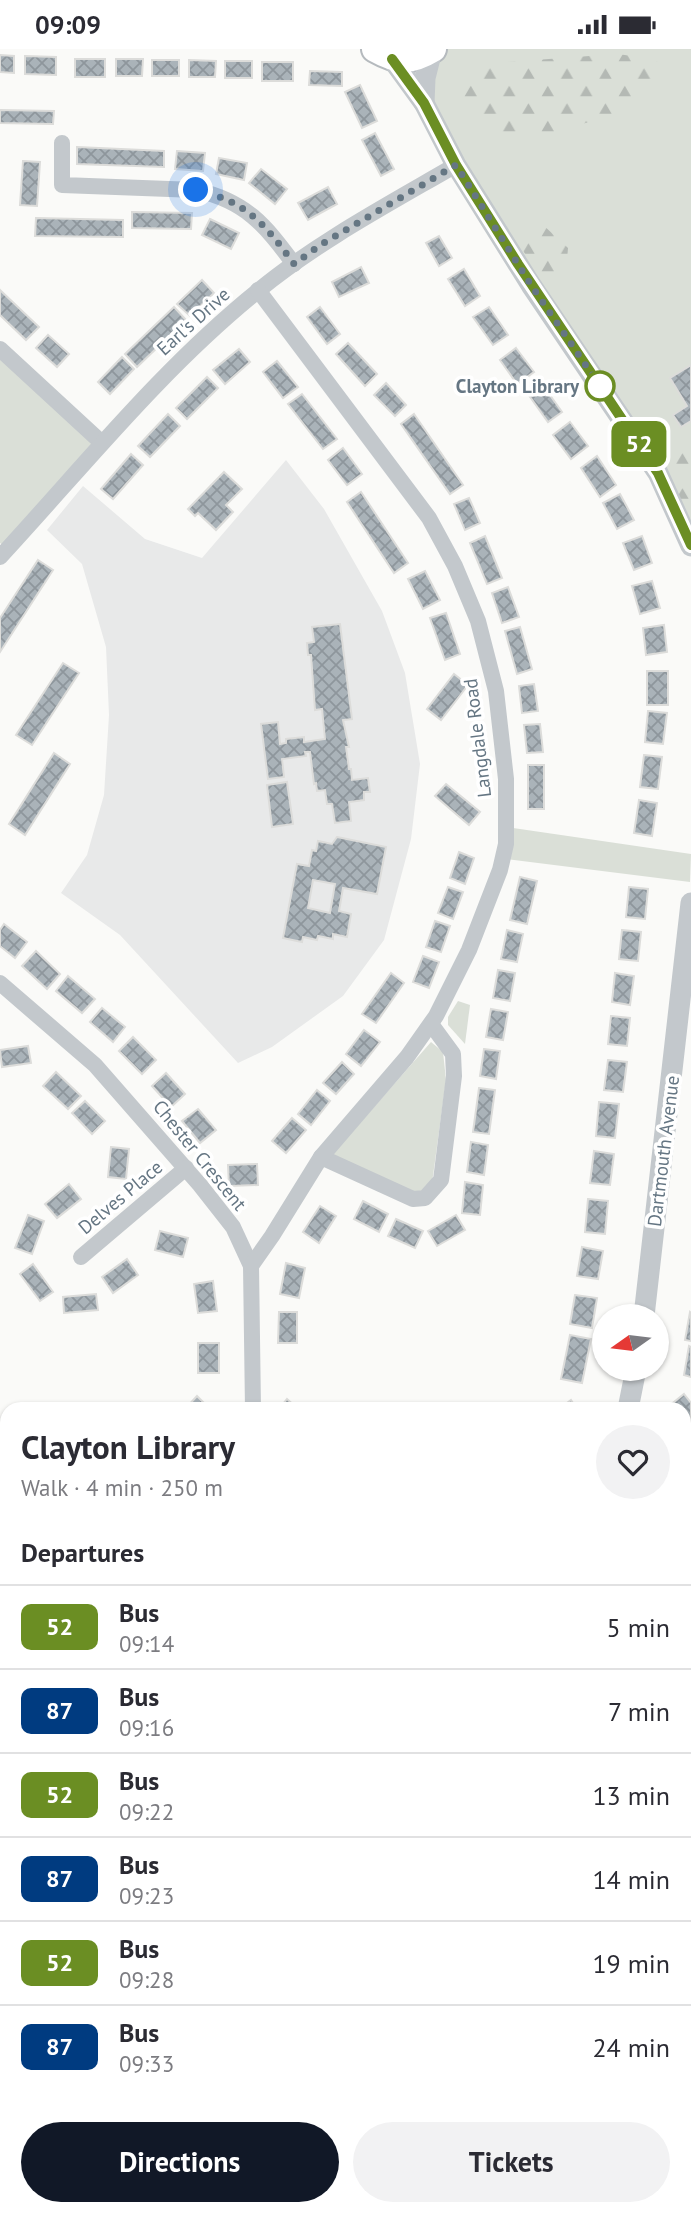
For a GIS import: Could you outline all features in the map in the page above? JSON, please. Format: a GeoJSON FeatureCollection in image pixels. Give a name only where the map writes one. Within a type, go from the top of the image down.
{"type":"FeatureCollection","features":[{"type":"Feature","properties":{"kind":"main road"},"geometry":{"type":"LineString","coordinates":[[384,54],[412,59],[432,50]]}},
{"type":"Feature","properties":{"kind":"street"},"geometry":{"type":"LineString","coordinates":[[424,103],[425,78],[432,50]]}},
{"type":"Feature","properties":{"kind":"street"},"geometry":{"type":"LineString","coordinates":[[384,54],[424,103],[456,165],[531,285],[658,473],[689,532]]}},
{"type":"Feature","properties":{"kind":"street"},"geometry":{"type":"LineString","coordinates":[[62,143],[61,193],[196,190],[212,194],[239,205],[261,222],[294,264]]}},
{"type":"Feature","properties":{"kind":"street","name":"Earl's Drive"},"geometry":{"type":"LineString","coordinates":[[0,557],[169,371],[258,290],[322,244],[456,165]]}},
{"type":"Feature","properties":{"kind":"street","name":"Langdale Road"},"geometry":{"type":"LineString","coordinates":[[251,1266],[321,1157],[407,1057],[431,1024],[451,990],[469,950],[500,870],[506,844],[506,779],[496,691],[478,621],[455,566],[429,518],[258,290]]}},
{"type":"Feature","properties":{"kind":"street"},"geometry":{"type":"LineString","coordinates":[[0,349],[102,443]]}},
{"type":"Feature","properties":{"kind":"street","name":"Dartmouth Avenue"},"geometry":{"type":"LineString","coordinates":[[645,1304],[691,903]]}},
{"type":"Feature","properties":{"kind":"street","name":"Chester Crescent"},"geometry":{"type":"LineString","coordinates":[[0,983],[95,1065],[186,1168],[233,1227],[251,1266],[253,1402]]}},
{"type":"Feature","properties":{"kind":"street"},"geometry":{"type":"LineString","coordinates":[[321,1157],[413,1199],[425,1198],[441,1180],[454,1076],[453,1054],[431,1024]]}},
{"type":"Feature","properties":{"kind":"street","name":"Delves Place"},"geometry":{"type":"LineString","coordinates":[[81,1257],[186,1168]]}},
{"type":"Feature","properties":{"kind":"street"},"geometry":{"type":"LineString","coordinates":[[629,1402],[634,1381]]}},
{"type":"Feature","properties":{"kind":"shaded area"},"geometry":{"type":"Polygon","coordinates":[[[286,460],[324,509],[382,611],[405,673],[420,764],[411,839],[384,940],[343,996],[272,1047],[238,1063],[120,935],[61,893],[87,855],[104,795],[109,715],[106,647],[82,564],[47,530],[83,486],[145,539],[202,558],[286,460]]]}},
{"type":"Feature","properties":{"kind":"green space"},"geometry":{"type":"Polygon","coordinates":[[[433,49],[691,49],[691,524],[531,285],[425,88],[433,49]]]}},
{"type":"Feature","properties":{"kind":"green space"},"geometry":{"type":"Polygon","coordinates":[[[617,54],[655,59],[662,67],[665,78],[633,108],[551,133],[509,136],[490,132],[475,123],[463,106],[456,82],[467,68],[507,62],[617,54]]]}},
{"type":"Feature","properties":{"kind":"green space"},"geometry":{"type":"Polygon","coordinates":[[[542,224],[568,248],[566,272],[552,295],[520,246],[520,226],[542,224]]]}},
{"type":"Feature","properties":{"kind":"green space"},"geometry":{"type":"Polygon","coordinates":[[[0,349],[102,443],[8,549],[0,543],[0,349]]]}},
{"type":"Feature","properties":{"kind":"green space"},"geometry":{"type":"Polygon","coordinates":[[[662,448],[691,451],[691,512],[687,514],[654,454],[662,448]]]}},
{"type":"Feature","properties":{"kind":"green space"},"geometry":{"type":"Polygon","coordinates":[[[506,827],[691,854],[690,882],[506,859],[506,827]]]}},
{"type":"Feature","properties":{"kind":"green space"},"geometry":{"type":"Polygon","coordinates":[[[458,1001],[470,1005],[465,1044],[448,1025],[448,1017],[458,1001]]]}},
{"type":"Feature","properties":{"kind":"green space"},"geometry":{"type":"Polygon","coordinates":[[[431,1042],[443,1052],[446,1080],[432,1183],[417,1193],[331,1156],[431,1042]]]}},
{"type":"Feature","properties":{"kind":"building"},"geometry":{"type":"Polygon","coordinates":[[[0,55],[14,56],[14,73],[0,72],[0,55]]]}},
{"type":"Feature","properties":{"kind":"building"},"geometry":{"type":"Polygon","coordinates":[[[25,56],[56,57],[56,75],[25,74],[25,56]]]}},
{"type":"Feature","properties":{"kind":"building"},"geometry":{"type":"Polygon","coordinates":[[[75,59],[105,59],[105,77],[75,77],[75,59]]]}},
{"type":"Feature","properties":{"kind":"building"},"geometry":{"type":"Polygon","coordinates":[[[116,59],[143,59],[142,76],[116,76],[116,59]]]}},
{"type":"Feature","properties":{"kind":"building"},"geometry":{"type":"Polygon","coordinates":[[[152,60],[179,60],[179,76],[152,76],[152,60]]]}},
{"type":"Feature","properties":{"kind":"building"},"geometry":{"type":"Polygon","coordinates":[[[189,60],[216,61],[215,77],[189,77],[189,60]]]}},
{"type":"Feature","properties":{"kind":"building"},"geometry":{"type":"Polygon","coordinates":[[[225,61],[252,61],[252,78],[225,78],[225,61]]]}},
{"type":"Feature","properties":{"kind":"building"},"geometry":{"type":"Polygon","coordinates":[[[262,62],[293,62],[293,81],[262,81],[262,62]]]}},
{"type":"Feature","properties":{"kind":"building"},"geometry":{"type":"Polygon","coordinates":[[[310,71],[342,72],[342,86],[309,85],[310,71]]]}},
{"type":"Feature","properties":{"kind":"building"},"geometry":{"type":"Polygon","coordinates":[[[360,85],[377,121],[362,128],[345,92],[360,85]]]}},
{"type":"Feature","properties":{"kind":"building"},"geometry":{"type":"Polygon","coordinates":[[[0,110],[54,111],[53,124],[0,123],[0,110]]]}},
{"type":"Feature","properties":{"kind":"building"},"geometry":{"type":"Polygon","coordinates":[[[375,133],[394,169],[381,176],[362,140],[375,133]]]}},
{"type":"Feature","properties":{"kind":"building"},"geometry":{"type":"Polygon","coordinates":[[[77,147],[164,151],[164,167],[77,164],[77,147]]]}},
{"type":"Feature","properties":{"kind":"building"},"geometry":{"type":"Polygon","coordinates":[[[177,151],[205,153],[203,171],[175,169],[177,151]]]}},
{"type":"Feature","properties":{"kind":"building"},"geometry":{"type":"Polygon","coordinates":[[[219,158],[247,163],[244,180],[216,174],[219,158]]]}},
{"type":"Feature","properties":{"kind":"building"},"geometry":{"type":"Polygon","coordinates":[[[23,161],[40,162],[37,206],[20,205],[23,161]]]}},
{"type":"Feature","properties":{"kind":"building"},"geometry":{"type":"Polygon","coordinates":[[[261,169],[287,189],[275,204],[249,183],[261,169]]]}},
{"type":"Feature","properties":{"kind":"building"},"geometry":{"type":"Polygon","coordinates":[[[328,187],[337,204],[308,220],[298,203],[328,187]]]}},
{"type":"Feature","properties":{"kind":"building"},"geometry":{"type":"Polygon","coordinates":[[[132,212],[192,213],[191,229],[132,228],[132,212]]]}},
{"type":"Feature","properties":{"kind":"building"},"geometry":{"type":"Polygon","coordinates":[[[36,218],[123,220],[123,237],[35,236],[36,218]]]}},
{"type":"Feature","properties":{"kind":"building"},"geometry":{"type":"Polygon","coordinates":[[[210,219],[239,233],[231,249],[202,235],[210,219]]]}},
{"type":"Feature","properties":{"kind":"building"},"geometry":{"type":"Polygon","coordinates":[[[439,236],[452,258],[439,266],[426,243],[439,236]]]}},
{"type":"Feature","properties":{"kind":"building"},"geometry":{"type":"Polygon","coordinates":[[[361,267],[369,283],[339,297],[332,282],[361,267]]]}},
{"type":"Feature","properties":{"kind":"building"},"geometry":{"type":"Polygon","coordinates":[[[464,269],[480,296],[465,306],[448,279],[464,269]]]}},
{"type":"Feature","properties":{"kind":"building"},"geometry":{"type":"Polygon","coordinates":[[[202,280],[214,293],[190,316],[177,304],[202,280]]]}},
{"type":"Feature","properties":{"kind":"building"},"geometry":{"type":"Polygon","coordinates":[[[0,290],[39,327],[26,340],[0,315],[0,290]]]}},
{"type":"Feature","properties":{"kind":"building"},"geometry":{"type":"Polygon","coordinates":[[[174,307],[186,320],[137,367],[125,354],[174,307]]]}},
{"type":"Feature","properties":{"kind":"building"},"geometry":{"type":"Polygon","coordinates":[[[320,307],[340,334],[327,344],[307,317],[320,307]]]}},
{"type":"Feature","properties":{"kind":"building"},"geometry":{"type":"Polygon","coordinates":[[[489,307],[508,335],[493,345],[473,317],[489,307]]]}},
{"type":"Feature","properties":{"kind":"building"},"geometry":{"type":"Polygon","coordinates":[[[48,335],[69,354],[57,367],[36,348],[48,335]]]}},
{"type":"Feature","properties":{"kind":"building"},"geometry":{"type":"Polygon","coordinates":[[[348,343],[377,374],[365,386],[336,354],[348,343]]]}},
{"type":"Feature","properties":{"kind":"building"},"geometry":{"type":"Polygon","coordinates":[[[516,348],[534,372],[517,384],[500,360],[516,348]]]}},
{"type":"Feature","properties":{"kind":"building"},"geometry":{"type":"Polygon","coordinates":[[[239,349],[250,362],[225,384],[213,370],[239,349]]]}},
{"type":"Feature","properties":{"kind":"building"},"geometry":{"type":"Polygon","coordinates":[[[122,357],[134,369],[110,394],[98,382],[122,357]]]}},
{"type":"Feature","properties":{"kind":"building"},"geometry":{"type":"Polygon","coordinates":[[[277,361],[298,387],[283,398],[263,372],[277,361]]]}},
{"type":"Feature","properties":{"kind":"building"},"geometry":{"type":"Polygon","coordinates":[[[691,365],[691,421],[681,427],[673,415],[687,406],[670,378],[691,365]]]}},
{"type":"Feature","properties":{"kind":"building"},"geometry":{"type":"Polygon","coordinates":[[[207,377],[218,388],[187,419],[176,408],[207,377]]]}},
{"type":"Feature","properties":{"kind":"building"},"geometry":{"type":"Polygon","coordinates":[[[386,383],[406,405],[395,416],[374,395],[386,383]]]}},
{"type":"Feature","properties":{"kind":"building"},"geometry":{"type":"Polygon","coordinates":[[[542,384],[562,412],[548,422],[528,394],[542,384]]]}},
{"type":"Feature","properties":{"kind":"building"},"geometry":{"type":"Polygon","coordinates":[[[302,394],[337,439],[323,449],[288,404],[302,394]]]}},
{"type":"Feature","properties":{"kind":"building"},"geometry":{"type":"Polygon","coordinates":[[[168,414],[180,426],[150,457],[138,446],[168,414]]]}},
{"type":"Feature","properties":{"kind":"building"},"geometry":{"type":"Polygon","coordinates":[[[414,414],[463,485],[450,494],[401,424],[414,414]]]}},
{"type":"Feature","properties":{"kind":"building"},"geometry":{"type":"Polygon","coordinates":[[[570,422],[588,446],[571,459],[553,435],[570,422]]]}},
{"type":"Feature","properties":{"kind":"building"},"geometry":{"type":"Polygon","coordinates":[[[343,448],[362,474],[347,485],[328,460],[343,448]]]}},
{"type":"Feature","properties":{"kind":"building"},"geometry":{"type":"Polygon","coordinates":[[[131,454],[143,465],[113,499],[101,489],[131,454]]]}},
{"type":"Feature","properties":{"kind":"building"},"geometry":{"type":"Polygon","coordinates":[[[597,456],[616,485],[600,497],[581,468],[597,456]]]}},
{"type":"Feature","properties":{"kind":"building"},"geometry":{"type":"Polygon","coordinates":[[[224,472],[242,489],[226,505],[233,512],[216,530],[198,513],[195,516],[188,509],[224,472]]]}},
{"type":"Feature","properties":{"kind":"building"},"geometry":{"type":"Polygon","coordinates":[[[361,492],[408,563],[394,573],[347,502],[361,492]]]}},
{"type":"Feature","properties":{"kind":"building"},"geometry":{"type":"Polygon","coordinates":[[[620,494],[634,520],[617,529],[603,503],[620,494]]]}},
{"type":"Feature","properties":{"kind":"building"},"geometry":{"type":"Polygon","coordinates":[[[469,498],[480,523],[465,530],[454,504],[469,498]]]}},
{"type":"Feature","properties":{"kind":"building"},"geometry":{"type":"Polygon","coordinates":[[[485,536],[502,578],[487,584],[470,543],[485,536]]]}},
{"type":"Feature","properties":{"kind":"building"},"geometry":{"type":"Polygon","coordinates":[[[642,536],[652,563],[634,570],[623,543],[642,536]]]}},
{"type":"Feature","properties":{"kind":"building"},"geometry":{"type":"Polygon","coordinates":[[[38,560],[53,570],[0,652],[0,618],[38,560]]]}},
{"type":"Feature","properties":{"kind":"building"},"geometry":{"type":"Polygon","coordinates":[[[425,571],[440,600],[423,609],[408,579],[425,571]]]}},
{"type":"Feature","properties":{"kind":"building"},"geometry":{"type":"Polygon","coordinates":[[[652,581],[660,608],[640,614],[632,586],[652,581]]]}},
{"type":"Feature","properties":{"kind":"building"},"geometry":{"type":"Polygon","coordinates":[[[508,587],[519,617],[502,623],[492,593],[508,587]]]}},
{"type":"Feature","properties":{"kind":"building"},"geometry":{"type":"Polygon","coordinates":[[[446,613],[460,654],[445,660],[430,618],[446,613]]]}},
{"type":"Feature","properties":{"kind":"building"},"geometry":{"type":"Polygon","coordinates":[[[340,624],[352,719],[343,720],[349,747],[346,747],[349,769],[352,780],[368,778],[370,792],[364,792],[364,800],[349,802],[351,821],[335,823],[332,804],[327,804],[325,790],[317,791],[316,783],[314,784],[310,752],[305,752],[306,756],[282,759],[284,777],[268,779],[261,724],[278,722],[280,744],[286,743],[286,739],[304,737],[304,742],[325,739],[322,709],[315,710],[311,655],[308,655],[307,643],[314,642],[312,627],[340,624]]]}},
{"type":"Feature","properties":{"kind":"building"},"geometry":{"type":"Polygon","coordinates":[[[664,625],[667,652],[646,655],[643,628],[664,625]]]}},
{"type":"Feature","properties":{"kind":"building"},"geometry":{"type":"Polygon","coordinates":[[[520,627],[532,669],[517,674],[505,631],[520,627]]]}},
{"type":"Feature","properties":{"kind":"building"},"geometry":{"type":"Polygon","coordinates":[[[63,663],[79,673],[32,745],[16,735],[63,663]]]}},
{"type":"Feature","properties":{"kind":"building"},"geometry":{"type":"Polygon","coordinates":[[[647,671],[668,671],[668,705],[647,705],[647,671]]]}},
{"type":"Feature","properties":{"kind":"building"},"geometry":{"type":"Polygon","coordinates":[[[454,674],[468,685],[441,720],[427,709],[454,674]]]}},
{"type":"Feature","properties":{"kind":"building"},"geometry":{"type":"Polygon","coordinates":[[[534,684],[538,711],[522,713],[519,686],[534,684]]]}},
{"type":"Feature","properties":{"kind":"building"},"geometry":{"type":"Polygon","coordinates":[[[648,711],[667,713],[663,744],[645,742],[648,711]]]}},
{"type":"Feature","properties":{"kind":"building"},"geometry":{"type":"Polygon","coordinates":[[[540,724],[543,752],[527,753],[524,725],[540,724]]]}},
{"type":"Feature","properties":{"kind":"building"},"geometry":{"type":"Polygon","coordinates":[[[54,753],[70,764],[25,835],[9,824],[54,753]]]}},
{"type":"Feature","properties":{"kind":"building"},"geometry":{"type":"Polygon","coordinates":[[[644,755],[662,757],[658,789],[640,787],[644,755]]]}},
{"type":"Feature","properties":{"kind":"building"},"geometry":{"type":"Polygon","coordinates":[[[528,765],[544,765],[544,809],[528,809],[528,765]]]}},
{"type":"Feature","properties":{"kind":"building"},"geometry":{"type":"Polygon","coordinates":[[[287,782],[293,824],[272,827],[267,785],[287,782]]]}},
{"type":"Feature","properties":{"kind":"building"},"geometry":{"type":"Polygon","coordinates":[[[446,784],[480,812],[469,825],[435,796],[446,784]]]}},
{"type":"Feature","properties":{"kind":"building"},"geometry":{"type":"Polygon","coordinates":[[[639,800],[657,803],[652,836],[634,833],[639,800]]]}},
{"type":"Feature","properties":{"kind":"building"},"geometry":{"type":"Polygon","coordinates":[[[337,837],[386,847],[377,894],[343,888],[339,911],[351,914],[347,937],[333,934],[333,939],[318,936],[317,940],[303,937],[302,942],[283,938],[297,864],[309,866],[312,850],[316,851],[318,841],[332,844],[337,837]],[[313,880],[308,908],[330,913],[335,884],[313,880]]]}},
{"type":"Feature","properties":{"kind":"building"},"geometry":{"type":"Polygon","coordinates":[[[459,852],[474,858],[465,884],[450,878],[459,852]]]}},
{"type":"Feature","properties":{"kind":"building"},"geometry":{"type":"Polygon","coordinates":[[[520,877],[537,881],[527,924],[510,920],[520,877]]]}},
{"type":"Feature","properties":{"kind":"building"},"geometry":{"type":"Polygon","coordinates":[[[448,887],[463,892],[453,919],[438,913],[448,887]]]}},
{"type":"Feature","properties":{"kind":"building"},"geometry":{"type":"Polygon","coordinates":[[[629,887],[648,889],[645,919],[626,917],[629,887]]]}},
{"type":"Feature","properties":{"kind":"building"},"geometry":{"type":"Polygon","coordinates":[[[435,921],[450,926],[441,952],[426,947],[435,921]]]}},
{"type":"Feature","properties":{"kind":"building"},"geometry":{"type":"Polygon","coordinates":[[[4,924],[27,942],[15,958],[0,946],[0,930],[4,924]]]}},
{"type":"Feature","properties":{"kind":"building"},"geometry":{"type":"Polygon","coordinates":[[[507,930],[523,934],[517,962],[501,959],[507,930]]]}},
{"type":"Feature","properties":{"kind":"building"},"geometry":{"type":"Polygon","coordinates":[[[622,930],[641,932],[638,961],[619,959],[622,930]]]}},
{"type":"Feature","properties":{"kind":"building"},"geometry":{"type":"Polygon","coordinates":[[[36,951],[60,974],[47,989],[22,966],[36,951]]]}},
{"type":"Feature","properties":{"kind":"building"},"geometry":{"type":"Polygon","coordinates":[[[423,956],[439,962],[429,988],[413,982],[423,956]]]}},
{"type":"Feature","properties":{"kind":"building"},"geometry":{"type":"Polygon","coordinates":[[[498,970],[515,973],[510,1001],[493,998],[498,970]]]}},
{"type":"Feature","properties":{"kind":"building"},"geometry":{"type":"Polygon","coordinates":[[[391,973],[404,983],[376,1023],[362,1014],[391,973]]]}},
{"type":"Feature","properties":{"kind":"building"},"geometry":{"type":"Polygon","coordinates":[[[615,973],[634,976],[630,1005],[612,1002],[615,973]]]}},
{"type":"Feature","properties":{"kind":"building"},"geometry":{"type":"Polygon","coordinates":[[[68,976],[95,999],[82,1013],[56,991],[68,976]]]}},
{"type":"Feature","properties":{"kind":"building"},"geometry":{"type":"Polygon","coordinates":[[[102,1008],[125,1027],[113,1042],[90,1022],[102,1008]]]}},
{"type":"Feature","properties":{"kind":"building"},"geometry":{"type":"Polygon","coordinates":[[[491,1009],[508,1012],[503,1040],[486,1037],[491,1009]]]}},
{"type":"Feature","properties":{"kind":"building"},"geometry":{"type":"Polygon","coordinates":[[[611,1016],[630,1018],[627,1046],[608,1044],[611,1016]]]}},
{"type":"Feature","properties":{"kind":"building"},"geometry":{"type":"Polygon","coordinates":[[[364,1030],[380,1042],[361,1066],[346,1054],[364,1030]]]}},
{"type":"Feature","properties":{"kind":"building"},"geometry":{"type":"Polygon","coordinates":[[[133,1037],[156,1060],[142,1074],[119,1051],[133,1037]]]}},
{"type":"Feature","properties":{"kind":"building"},"geometry":{"type":"Polygon","coordinates":[[[28,1046],[31,1063],[2,1067],[0,1050],[28,1046]]]}},
{"type":"Feature","properties":{"kind":"building"},"geometry":{"type":"Polygon","coordinates":[[[484,1049],[500,1051],[496,1079],[480,1076],[484,1049]]]}},
{"type":"Feature","properties":{"kind":"building"},"geometry":{"type":"Polygon","coordinates":[[[608,1060],[627,1062],[623,1092],[604,1090],[608,1060]]]}},
{"type":"Feature","properties":{"kind":"building"},"geometry":{"type":"Polygon","coordinates":[[[342,1062],[354,1074],[336,1094],[323,1083],[342,1062]]]}},
{"type":"Feature","properties":{"kind":"building"},"geometry":{"type":"Polygon","coordinates":[[[56,1072],[81,1096],[68,1109],[43,1086],[56,1072]]]}},
{"type":"Feature","properties":{"kind":"building"},"geometry":{"type":"Polygon","coordinates":[[[166,1073],[185,1094],[171,1107],[152,1086],[166,1073]]]}},
{"type":"Feature","properties":{"kind":"building"},"geometry":{"type":"Polygon","coordinates":[[[479,1088],[495,1090],[489,1134],[473,1132],[479,1088]]]}},
{"type":"Feature","properties":{"kind":"building"},"geometry":{"type":"Polygon","coordinates":[[[317,1090],[330,1101],[311,1125],[298,1114],[317,1090]]]}},
{"type":"Feature","properties":{"kind":"building"},"geometry":{"type":"Polygon","coordinates":[[[85,1101],[105,1121],[92,1134],[72,1113],[85,1101]]]}},
{"type":"Feature","properties":{"kind":"building"},"geometry":{"type":"Polygon","coordinates":[[[599,1102],[619,1104],[615,1138],[596,1136],[599,1102]]]}},
{"type":"Feature","properties":{"kind":"building"},"geometry":{"type":"Polygon","coordinates":[[[198,1109],[216,1130],[200,1143],[182,1121],[198,1109]]]}},
{"type":"Feature","properties":{"kind":"building"},"geometry":{"type":"Polygon","coordinates":[[[292,1118],[306,1130],[286,1153],[272,1141],[292,1118]]]}},
{"type":"Feature","properties":{"kind":"building"},"geometry":{"type":"Polygon","coordinates":[[[471,1142],[488,1145],[484,1175],[467,1172],[471,1142]]]}},
{"type":"Feature","properties":{"kind":"building"},"geometry":{"type":"Polygon","coordinates":[[[111,1147],[129,1149],[126,1179],[108,1177],[111,1147]]]}},
{"type":"Feature","properties":{"kind":"building"},"geometry":{"type":"Polygon","coordinates":[[[594,1151],[614,1154],[610,1185],[590,1183],[594,1151]]]}},
{"type":"Feature","properties":{"kind":"building"},"geometry":{"type":"Polygon","coordinates":[[[257,1164],[258,1185],[229,1186],[228,1165],[257,1164]]]}},
{"type":"Feature","properties":{"kind":"building"},"geometry":{"type":"Polygon","coordinates":[[[465,1182],[483,1185],[480,1215],[462,1213],[465,1182]]]}},
{"type":"Feature","properties":{"kind":"building"},"geometry":{"type":"Polygon","coordinates":[[[69,1184],[81,1199],[57,1218],[45,1204],[69,1184]]]}},
{"type":"Feature","properties":{"kind":"building"},"geometry":{"type":"Polygon","coordinates":[[[588,1199],[608,1201],[605,1234],[585,1232],[588,1199]]]}},
{"type":"Feature","properties":{"kind":"building"},"geometry":{"type":"Polygon","coordinates":[[[363,1201],[388,1214],[379,1232],[354,1219],[363,1201]]]}},
{"type":"Feature","properties":{"kind":"building"},"geometry":{"type":"Polygon","coordinates":[[[320,1206],[336,1216],[319,1243],[303,1232],[320,1206]]]}},
{"type":"Feature","properties":{"kind":"building"},"geometry":{"type":"Polygon","coordinates":[[[28,1215],[44,1221],[32,1254],[15,1248],[28,1215]]]}},
{"type":"Feature","properties":{"kind":"building"},"geometry":{"type":"Polygon","coordinates":[[[456,1215],[465,1230],[437,1246],[428,1231],[456,1215]]]}},
{"type":"Feature","properties":{"kind":"building"},"geometry":{"type":"Polygon","coordinates":[[[396,1219],[423,1231],[415,1248],[388,1236],[396,1219]]]}},
{"type":"Feature","properties":{"kind":"building"},"geometry":{"type":"Polygon","coordinates":[[[160,1231],[188,1238],[183,1257],[155,1250],[160,1231]]]}},
{"type":"Feature","properties":{"kind":"building"},"geometry":{"type":"Polygon","coordinates":[[[582,1247],[603,1251],[598,1279],[577,1276],[582,1247]]]}},
{"type":"Feature","properties":{"kind":"building"},"geometry":{"type":"Polygon","coordinates":[[[127,1259],[138,1275],[113,1293],[102,1277],[127,1259]]]}},
{"type":"Feature","properties":{"kind":"building"},"geometry":{"type":"Polygon","coordinates":[[[286,1263],[305,1268],[299,1298],[280,1294],[286,1263]]]}},
{"type":"Feature","properties":{"kind":"building"},"geometry":{"type":"Polygon","coordinates":[[[33,1264],[53,1292],[40,1301],[20,1274],[33,1264]]]}},
{"type":"Feature","properties":{"kind":"building"},"geometry":{"type":"Polygon","coordinates":[[[213,1281],[217,1311],[198,1313],[194,1284],[213,1281]]]}},
{"type":"Feature","properties":{"kind":"building"},"geometry":{"type":"Polygon","coordinates":[[[96,1294],[98,1310],[64,1313],[63,1297],[96,1294]]]}},
{"type":"Feature","properties":{"kind":"building"},"geometry":{"type":"Polygon","coordinates":[[[575,1295],[597,1298],[596,1304],[592,1304],[592,1328],[570,1324],[575,1295]]]}},
{"type":"Feature","properties":{"kind":"building"},"geometry":{"type":"Polygon","coordinates":[[[279,1312],[297,1312],[297,1343],[278,1343],[279,1312]]]}},
{"type":"Feature","properties":{"kind":"building"},"geometry":{"type":"Polygon","coordinates":[[[691,1313],[691,1341],[685,1340],[691,1313]]]}},
{"type":"Feature","properties":{"kind":"building"},"geometry":{"type":"Polygon","coordinates":[[[570,1335],[591,1339],[582,1383],[561,1379],[570,1335]]]}},
{"type":"Feature","properties":{"kind":"building"},"geometry":{"type":"Polygon","coordinates":[[[198,1343],[219,1343],[219,1373],[198,1373],[198,1343]]]}},
{"type":"Feature","properties":{"kind":"building"},"geometry":{"type":"Polygon","coordinates":[[[689,1346],[691,1347],[691,1377],[684,1375],[689,1346]]]}},
{"type":"Feature","properties":{"kind":"building"},"geometry":{"type":"Polygon","coordinates":[[[684,1394],[690,1402],[674,1402],[684,1394]]]}},
{"type":"Feature","properties":{"kind":"building"},"geometry":{"type":"Polygon","coordinates":[[[197,1396],[203,1402],[191,1402],[197,1396]]]}},
{"type":"Feature","properties":{"kind":"bus line","name":"52"},"geometry":{"type":"LineString","coordinates":[[392,59],[414,86],[456,165],[518,264],[658,473],[691,545]]}},
{"type":"Feature","properties":{"kind":"place","name":"Clayton Library"},"geometry":{"type":"Point","coordinates":[600,386]}},
{"type":"Feature","properties":{"kind":"route"},"geometry":{"type":"LineString","coordinates":[[196,190],[227,199],[251,213],[270,232],[294,264],[322,244],[456,165],[531,285],[602,389],[600,386]]}}]}
